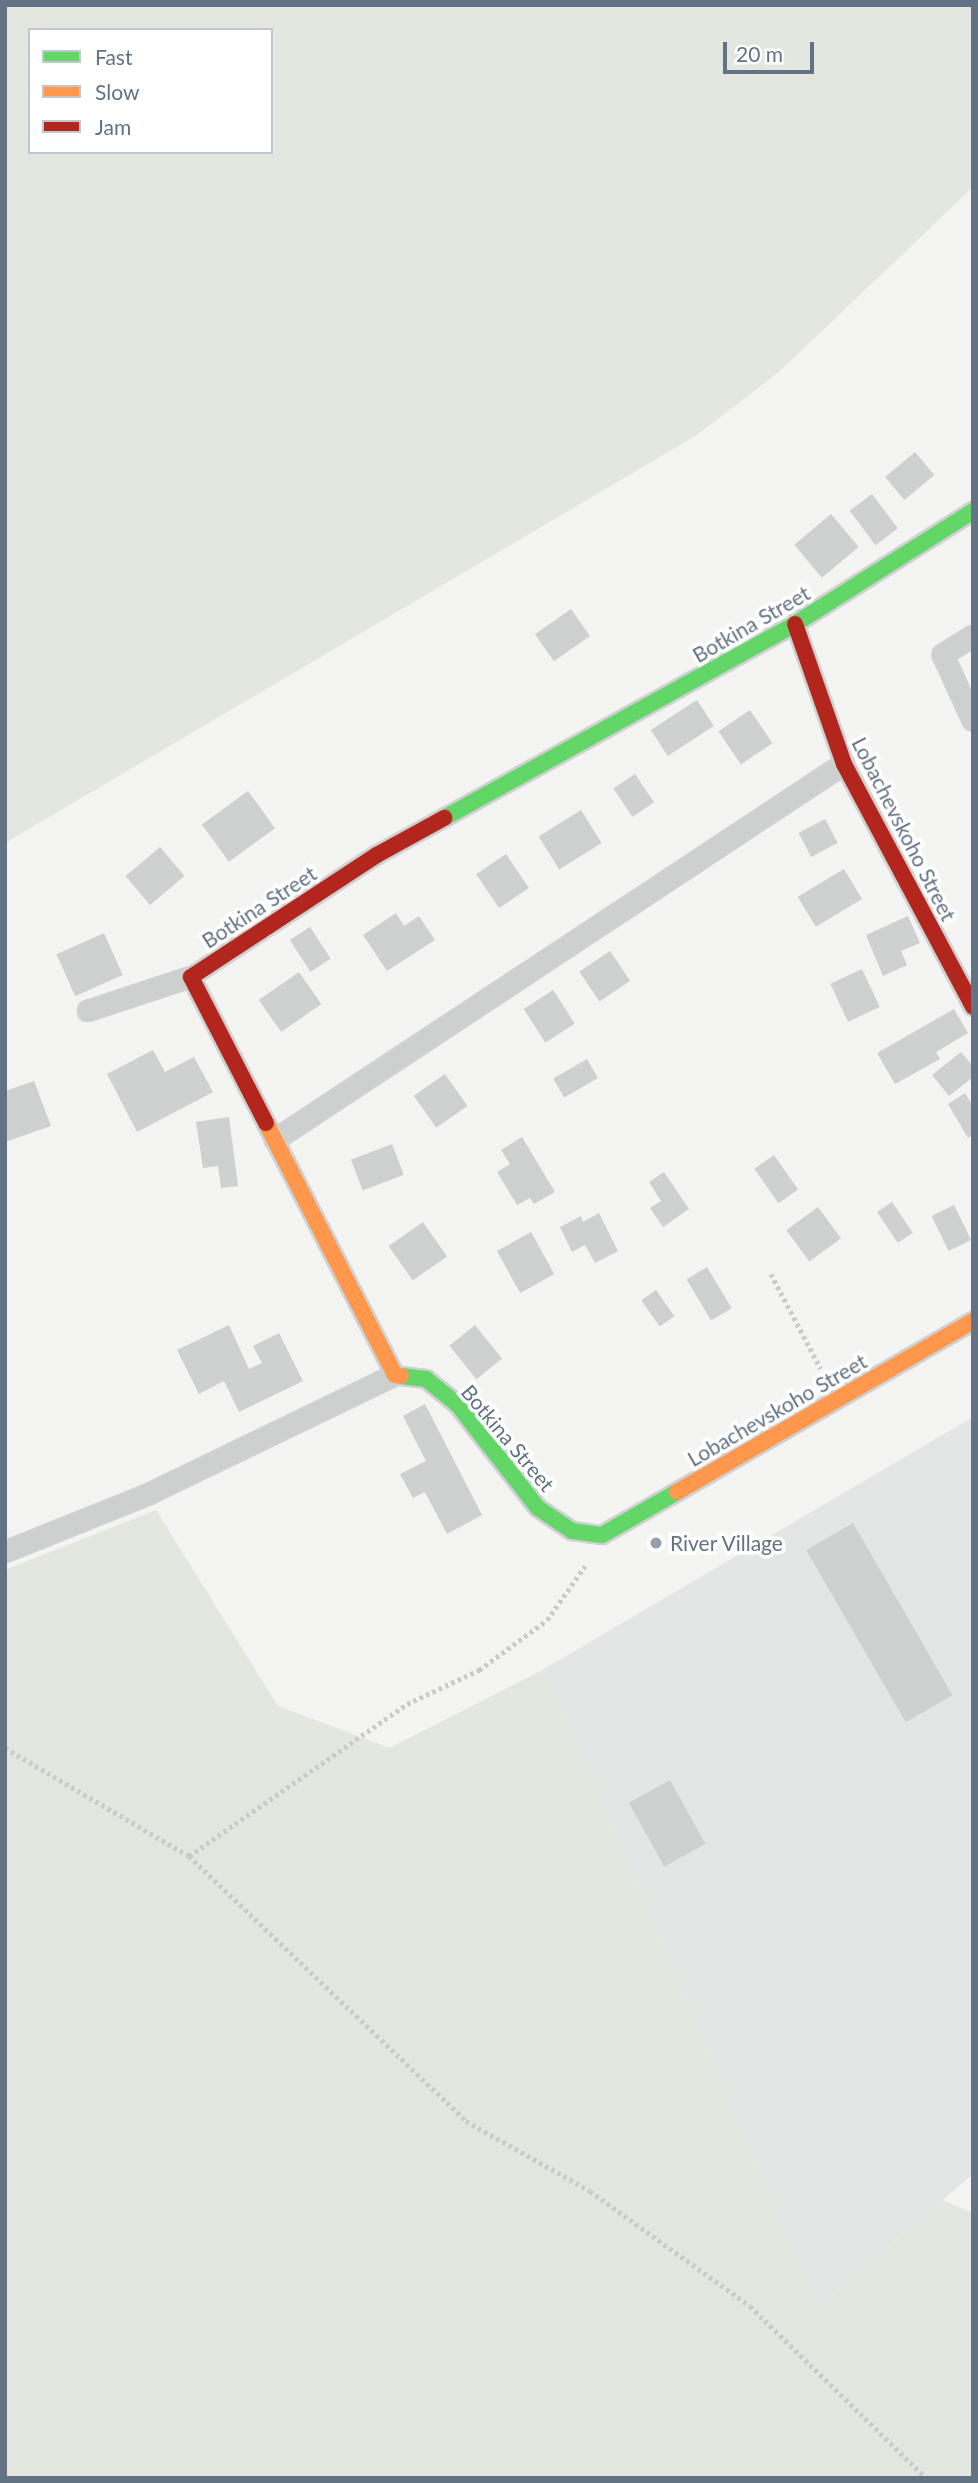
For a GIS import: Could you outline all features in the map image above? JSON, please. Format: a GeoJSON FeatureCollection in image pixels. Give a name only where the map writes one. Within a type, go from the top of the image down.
{"type":"FeatureCollection","features":[{"type":"Feature","properties":{"kind":"street","name":"Botkina Street"},"geometry":{"type":"LineString","coordinates":[[602,1535],[572,1531],[538,1508],[458,1405],[426,1380],[395,1375],[191,976],[377,855],[795,624],[973,511]]}},
{"type":"Feature","properties":{"kind":"street","name":"Lobachevskoho Street"},"geometry":{"type":"LineString","coordinates":[[795,624],[844,764],[973,1007]]}},
{"type":"Feature","properties":{"kind":"street","name":"Lobachevskoho Street"},"geometry":{"type":"LineString","coordinates":[[602,1535],[973,1321]]}},
{"type":"Feature","properties":{"kind":"lane"},"geometry":{"type":"LineString","coordinates":[[973,636],[943,655],[973,721]]}},
{"type":"Feature","properties":{"kind":"lane"},"geometry":{"type":"LineString","coordinates":[[275,1140],[844,764]]}},
{"type":"Feature","properties":{"kind":"lane"},"geometry":{"type":"LineString","coordinates":[[88,1011],[191,976]]}},
{"type":"Feature","properties":{"kind":"lane"},"geometry":{"type":"LineString","coordinates":[[5,1552],[149,1494],[395,1375]]}},
{"type":"Feature","properties":{"kind":"path"},"geometry":{"type":"LineString","coordinates":[[771,1274],[838,1399]]}},
{"type":"Feature","properties":{"kind":"path"},"geometry":{"type":"LineString","coordinates":[[189,1856],[305,1777],[366,1731],[407,1704],[479,1670],[547,1620],[577,1580],[602,1535]]}},
{"type":"Feature","properties":{"kind":"path"},"geometry":{"type":"LineString","coordinates":[[5,1748],[189,1856],[466,2120],[590,2190],[750,2306],[926,2478]]}},
{"type":"Feature","properties":{"kind":"shaded area"},"geometry":{"type":"Polygon","coordinates":[[[5,5],[973,5],[973,187],[780,371],[697,435],[5,843],[5,5]]]}},
{"type":"Feature","properties":{"kind":"shaded area"},"geometry":{"type":"Polygon","coordinates":[[[973,1417],[973,2174],[817,2308],[544,1669],[973,1417]]]}},
{"type":"Feature","properties":{"kind":"shaded area"},"geometry":{"type":"Polygon","coordinates":[[[156,1510],[278,1706],[390,1748],[544,1669],[817,2308],[943,2200],[973,2213],[973,2478],[5,2478],[5,1570],[156,1510]]]}},
{"type":"Feature","properties":{"kind":"building"},"geometry":{"type":"Polygon","coordinates":[[[915,452],[934,475],[904,500],[885,477],[915,452]]]}},
{"type":"Feature","properties":{"kind":"building"},"geometry":{"type":"Polygon","coordinates":[[[872,494],[898,528],[876,545],[850,511],[872,494]]]}},
{"type":"Feature","properties":{"kind":"building"},"geometry":{"type":"Polygon","coordinates":[[[831,514],[859,547],[822,578],[794,545],[831,514]]]}},
{"type":"Feature","properties":{"kind":"building"},"geometry":{"type":"Polygon","coordinates":[[[571,609],[590,636],[554,661],[535,634],[571,609]]]}},
{"type":"Feature","properties":{"kind":"building"},"geometry":{"type":"Polygon","coordinates":[[[697,700],[714,726],[668,756],[651,730],[697,700]]]}},
{"type":"Feature","properties":{"kind":"building"},"geometry":{"type":"Polygon","coordinates":[[[750,710],[772,743],[741,764],[718,731],[750,710]]]}},
{"type":"Feature","properties":{"kind":"building"},"geometry":{"type":"Polygon","coordinates":[[[635,774],[654,802],[632,817],[613,789],[635,774]]]}},
{"type":"Feature","properties":{"kind":"building"},"geometry":{"type":"Polygon","coordinates":[[[248,791],[275,828],[229,862],[202,825],[248,791]]]}},
{"type":"Feature","properties":{"kind":"building"},"geometry":{"type":"Polygon","coordinates":[[[581,810],[602,843],[559,870],[539,836],[581,810]]]}},
{"type":"Feature","properties":{"kind":"building"},"geometry":{"type":"Polygon","coordinates":[[[825,819],[838,843],[811,857],[799,833],[825,819]]]}},
{"type":"Feature","properties":{"kind":"building"},"geometry":{"type":"Polygon","coordinates":[[[160,847],[184,876],[150,905],[126,876],[160,847]]]}},
{"type":"Feature","properties":{"kind":"building"},"geometry":{"type":"Polygon","coordinates":[[[506,854],[529,888],[499,908],[476,874],[506,854]]]}},
{"type":"Feature","properties":{"kind":"building"},"geometry":{"type":"Polygon","coordinates":[[[844,869],[862,899],[816,927],[798,897],[844,869]]]}},
{"type":"Feature","properties":{"kind":"building"},"geometry":{"type":"Polygon","coordinates":[[[396,913],[404,926],[419,916],[435,940],[387,971],[363,935],[396,913]]]}},
{"type":"Feature","properties":{"kind":"building"},"geometry":{"type":"Polygon","coordinates":[[[908,916],[920,943],[901,951],[907,965],[883,976],[866,935],[908,916]]]}},
{"type":"Feature","properties":{"kind":"building"},"geometry":{"type":"Polygon","coordinates":[[[310,927],[331,959],[311,972],[290,940],[310,927]]]}},
{"type":"Feature","properties":{"kind":"building"},"geometry":{"type":"Polygon","coordinates":[[[104,933],[123,975],[75,996],[56,954],[104,933]]]}},
{"type":"Feature","properties":{"kind":"building"},"geometry":{"type":"Polygon","coordinates":[[[610,951],[630,981],[599,1002],[579,972],[610,951]]]}},
{"type":"Feature","properties":{"kind":"building"},"geometry":{"type":"Polygon","coordinates":[[[862,969],[880,1007],[848,1022],[830,984],[862,969]]]}},
{"type":"Feature","properties":{"kind":"building"},"geometry":{"type":"Polygon","coordinates":[[[299,972],[321,1004],[281,1032],[259,1000],[299,972]]]}},
{"type":"Feature","properties":{"kind":"building"},"geometry":{"type":"Polygon","coordinates":[[[553,990],[575,1024],[545,1043],[524,1009],[553,990]]]}},
{"type":"Feature","properties":{"kind":"building"},"geometry":{"type":"Polygon","coordinates":[[[954,1009],[968,1033],[936,1052],[940,1059],[895,1084],[877,1053],[954,1009]]]}},
{"type":"Feature","properties":{"kind":"building"},"geometry":{"type":"Polygon","coordinates":[[[153,1050],[165,1072],[194,1057],[213,1092],[137,1132],[107,1074],[153,1050]]]}},
{"type":"Feature","properties":{"kind":"building"},"geometry":{"type":"Polygon","coordinates":[[[961,1052],[973,1066],[973,1077],[949,1096],[932,1075],[961,1052]]]}},
{"type":"Feature","properties":{"kind":"building"},"geometry":{"type":"Polygon","coordinates":[[[587,1059],[598,1078],[564,1098],[553,1078],[587,1059]]]}},
{"type":"Feature","properties":{"kind":"building"},"geometry":{"type":"Polygon","coordinates":[[[445,1074],[467,1106],[436,1128],[414,1096],[445,1074]]]}},
{"type":"Feature","properties":{"kind":"building"},"geometry":{"type":"Polygon","coordinates":[[[34,1081],[51,1126],[5,1142],[5,1091],[34,1081]]]}},
{"type":"Feature","properties":{"kind":"building"},"geometry":{"type":"Polygon","coordinates":[[[965,1093],[973,1106],[973,1135],[968,1138],[948,1104],[965,1093]]]}},
{"type":"Feature","properties":{"kind":"building"},"geometry":{"type":"Polygon","coordinates":[[[229,1117],[238,1186],[221,1188],[218,1166],[203,1168],[196,1122],[229,1117]]]}},
{"type":"Feature","properties":{"kind":"building"},"geometry":{"type":"Polygon","coordinates":[[[522,1137],[555,1192],[534,1204],[530,1198],[517,1205],[497,1172],[510,1164],[501,1150],[522,1137]]]}},
{"type":"Feature","properties":{"kind":"building"},"geometry":{"type":"Polygon","coordinates":[[[392,1144],[404,1175],[363,1191],[351,1160],[392,1144]]]}},
{"type":"Feature","properties":{"kind":"building"},"geometry":{"type":"Polygon","coordinates":[[[774,1155],[798,1189],[778,1203],[754,1169],[774,1155]]]}},
{"type":"Feature","properties":{"kind":"building"},"geometry":{"type":"Polygon","coordinates":[[[664,1172],[689,1209],[663,1227],[650,1208],[661,1201],[649,1182],[664,1172]]]}},
{"type":"Feature","properties":{"kind":"building"},"geometry":{"type":"Polygon","coordinates":[[[892,1202],[913,1233],[898,1243],[877,1212],[892,1202]]]}},
{"type":"Feature","properties":{"kind":"building"},"geometry":{"type":"Polygon","coordinates":[[[954,1205],[971,1240],[949,1251],[932,1216],[954,1205]]]}},
{"type":"Feature","properties":{"kind":"building"},"geometry":{"type":"Polygon","coordinates":[[[818,1207],[841,1239],[809,1261],[786,1230],[818,1207]]]}},
{"type":"Feature","properties":{"kind":"building"},"geometry":{"type":"Polygon","coordinates":[[[599,1213],[618,1251],[595,1263],[585,1245],[572,1252],[560,1227],[581,1216],[583,1222],[599,1213]]]}},
{"type":"Feature","properties":{"kind":"building"},"geometry":{"type":"Polygon","coordinates":[[[423,1222],[447,1256],[413,1280],[389,1246],[423,1222]]]}},
{"type":"Feature","properties":{"kind":"building"},"geometry":{"type":"Polygon","coordinates":[[[531,1232],[554,1274],[520,1293],[497,1251],[531,1232]]]}},
{"type":"Feature","properties":{"kind":"building"},"geometry":{"type":"Polygon","coordinates":[[[707,1267],[732,1308],[711,1321],[686,1279],[707,1267]]]}},
{"type":"Feature","properties":{"kind":"building"},"geometry":{"type":"Polygon","coordinates":[[[656,1290],[674,1316],[660,1327],[641,1300],[656,1290]]]}},
{"type":"Feature","properties":{"kind":"building"},"geometry":{"type":"Polygon","coordinates":[[[229,1325],[249,1369],[262,1363],[253,1346],[279,1333],[303,1381],[239,1412],[224,1381],[199,1394],[177,1350],[229,1325]]]}},
{"type":"Feature","properties":{"kind":"building"},"geometry":{"type":"Polygon","coordinates":[[[475,1325],[502,1358],[476,1379],[449,1346],[475,1325]]]}},
{"type":"Feature","properties":{"kind":"building"},"geometry":{"type":"Polygon","coordinates":[[[425,1404],[482,1515],[447,1534],[425,1492],[413,1498],[400,1474],[426,1461],[403,1416],[425,1404]]]}},
{"type":"Feature","properties":{"kind":"building"},"geometry":{"type":"Polygon","coordinates":[[[853,1523],[952,1695],[906,1722],[806,1550],[853,1523]]]}},
{"type":"Feature","properties":{"kind":"building"},"geometry":{"type":"Polygon","coordinates":[[[670,1780],[705,1844],[664,1867],[629,1803],[670,1780]]]}},
{"type":"Feature","properties":{"kind":"traffic: fast"},"geometry":{"type":"LineString","coordinates":[[444,818],[795,624],[973,511]]}},
{"type":"Feature","properties":{"kind":"traffic: fast"},"geometry":{"type":"LineString","coordinates":[[401,1376],[426,1379],[458,1405],[538,1508],[572,1531],[602,1535],[677,1492]]}},
{"type":"Feature","properties":{"kind":"traffic: slow"},"geometry":{"type":"LineString","coordinates":[[266,1123],[395,1375],[401,1376]]}},
{"type":"Feature","properties":{"kind":"traffic: slow"},"geometry":{"type":"LineString","coordinates":[[677,1492],[973,1321]]}},
{"type":"Feature","properties":{"kind":"traffic: jam"},"geometry":{"type":"LineString","coordinates":[[795,624],[844,764],[973,1007]]}},
{"type":"Feature","properties":{"kind":"traffic: jam"},"geometry":{"type":"LineString","coordinates":[[266,1123],[191,977],[377,855],[444,818]]}},
{"type":"Feature","properties":{"kind":"place","name":"River Village"},"geometry":{"type":"Point","coordinates":[656,1543]}}]}
